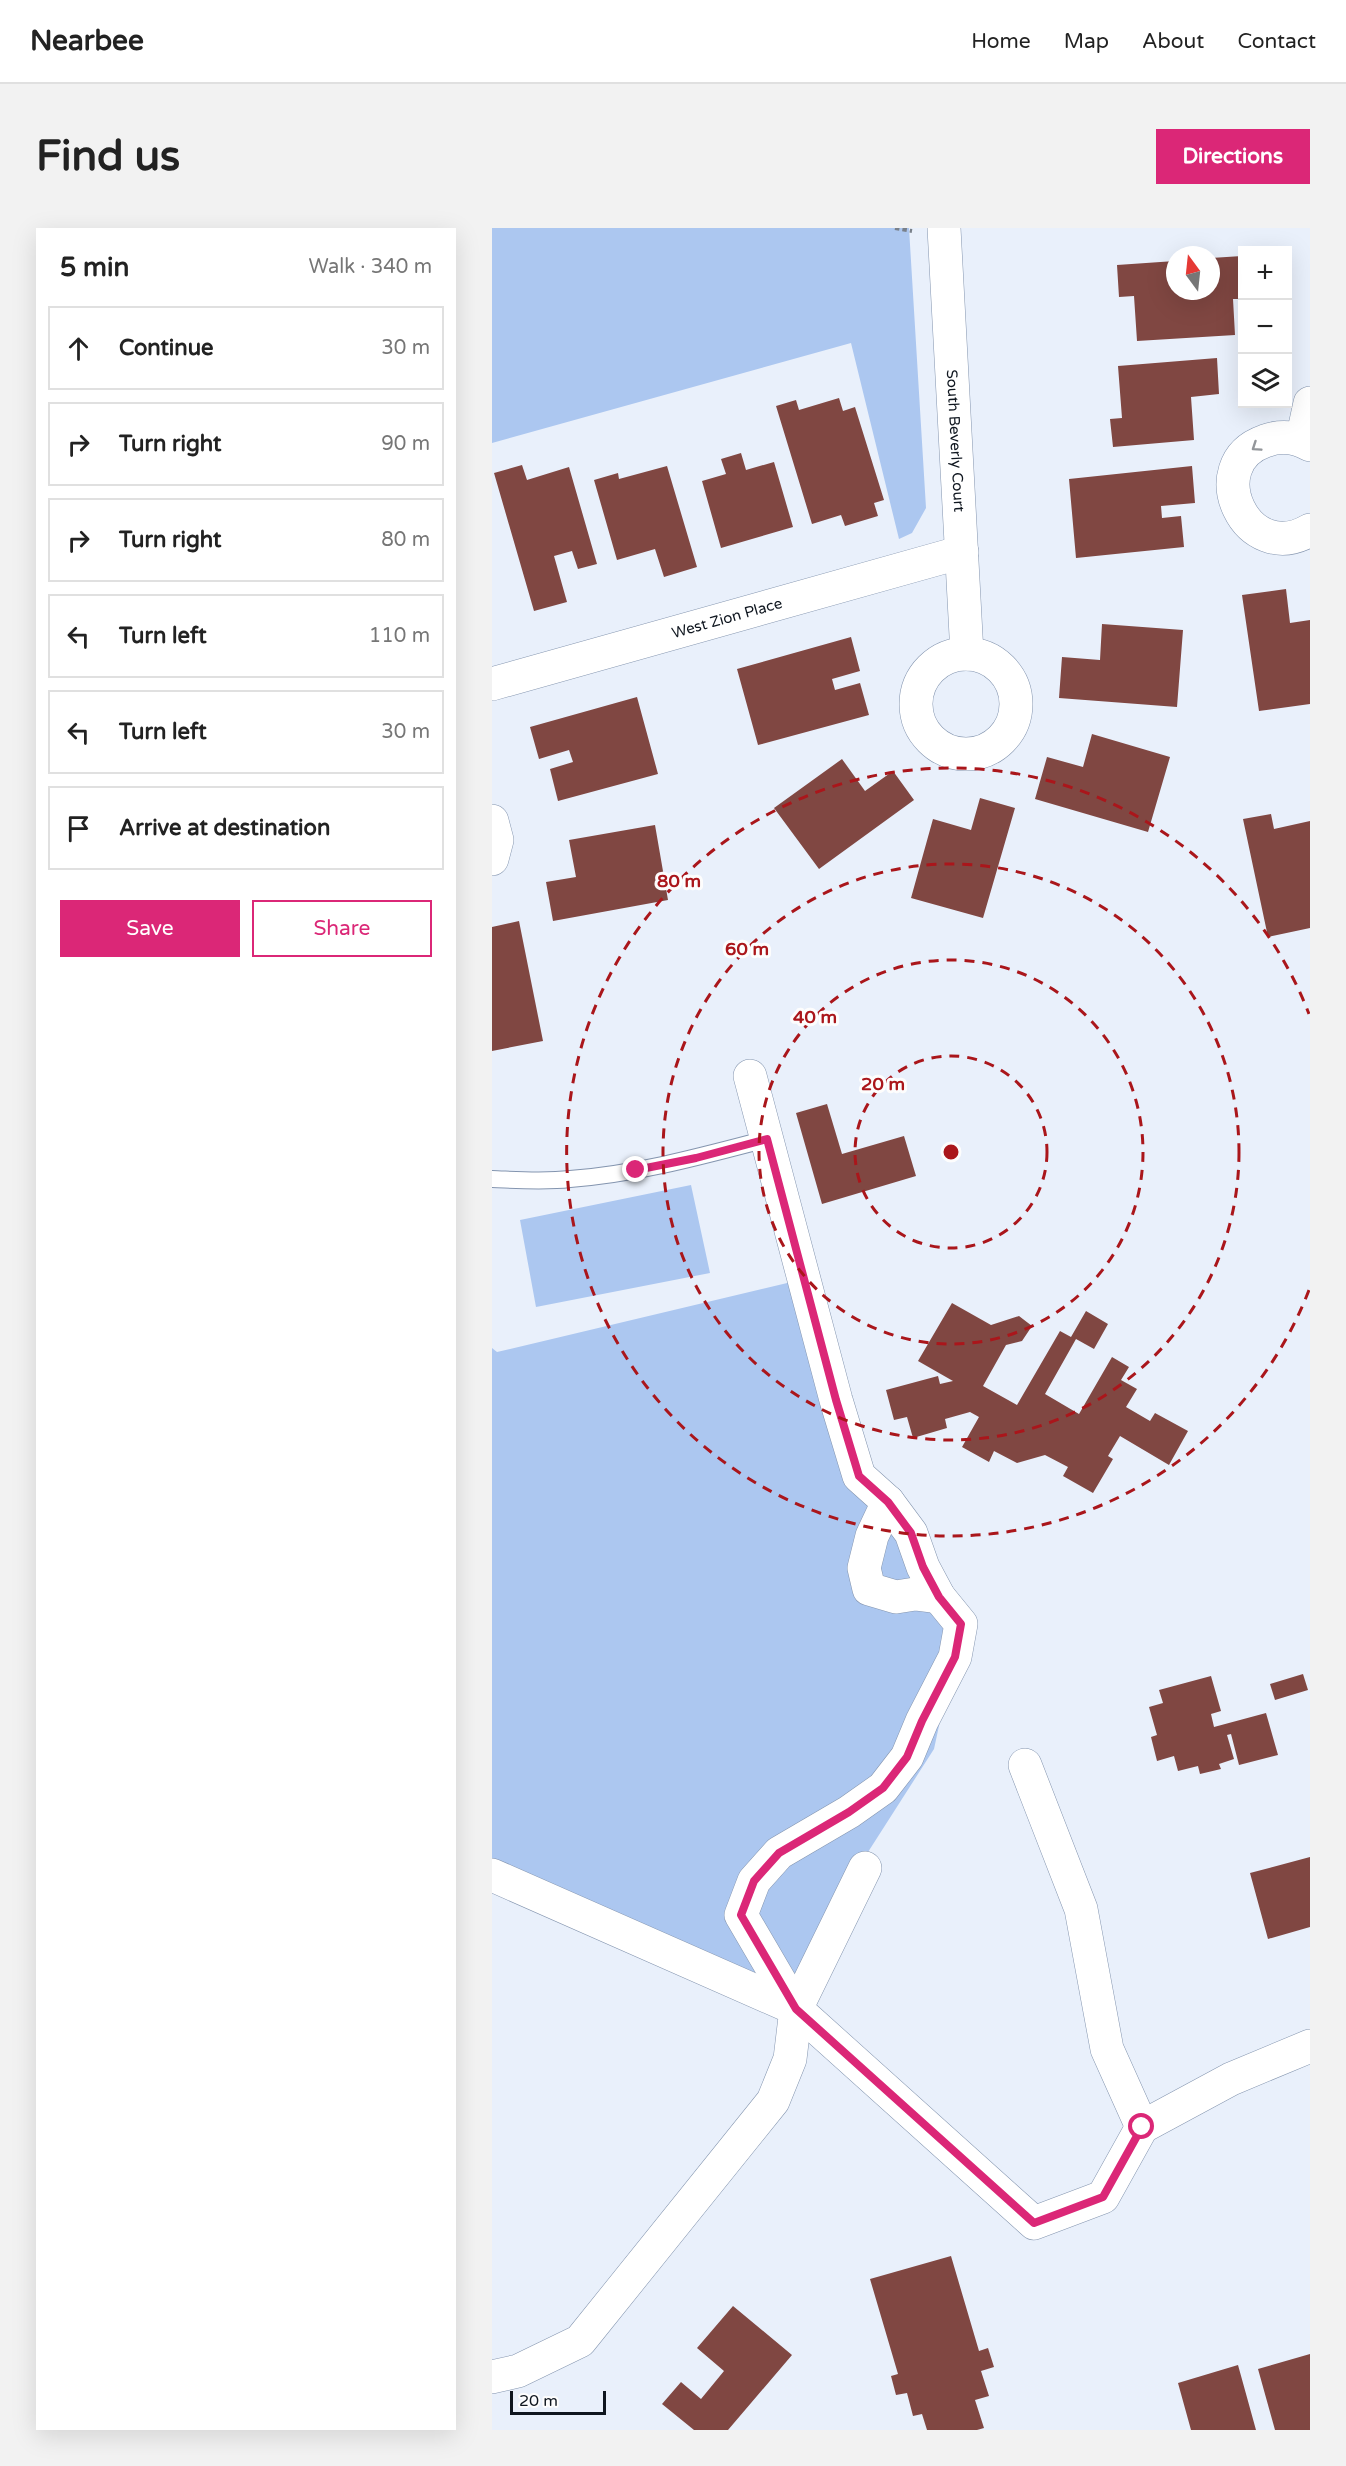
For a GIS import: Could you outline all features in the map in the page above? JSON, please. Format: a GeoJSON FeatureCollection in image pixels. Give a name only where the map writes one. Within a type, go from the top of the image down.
{"type":"FeatureCollection","features":[{"type":"Feature","properties":{"kind":"street","name":"South Beverly Court"},"geometry":{"type":"LineString","coordinates":[[944,228],[967,654]]}},
{"type":"Feature","properties":{"kind":"street"},"geometry":{"type":"LineString","coordinates":[[1310,403],[1306,442],[1287,437],[1273,438],[1259,443],[1239,463],[1234,477],[1233,491],[1236,505],[1243,517],[1253,528],[1268,536],[1285,538],[1310,530]]}},
{"type":"Feature","properties":{"kind":"street","name":"West Zion Place"},"geometry":{"type":"LineString","coordinates":[[493,681],[962,552]]}},
{"type":"Feature","properties":{"kind":"street"},"geometry":{"type":"LineString","coordinates":[[492,821],[498,840],[492,859]]}},
{"type":"Feature","properties":{"kind":"street"},"geometry":{"type":"LineString","coordinates":[[750,1076],[833,1391],[859,1476],[888,1502],[911,1533],[923,1567],[939,1597],[961,1624],[955,1657],[922,1721],[907,1757],[883,1788],[849,1812],[779,1853],[754,1881],[741,1915],[796,2009],[1034,2223],[1103,2197],[1142,2127],[1231,2079],[1310,2046]]}},
{"type":"Feature","properties":{"kind":"street"},"geometry":{"type":"LineString","coordinates":[[888,1502],[872,1536],[864,1568],[869,1589],[896,1597],[915,1594],[939,1597]]}},
{"type":"Feature","properties":{"kind":"street"},"geometry":{"type":"LineString","coordinates":[[1025,1765],[1081,1909],[1107,2049],[1142,2127]]}},
{"type":"Feature","properties":{"kind":"street"},"geometry":{"type":"LineString","coordinates":[[492,2377],[518,2371],[580,2341],[772,2101],[783,2080],[790,2059],[796,2009],[865,1868]]}},
{"type":"Feature","properties":{"kind":"street"},"geometry":{"type":"LineString","coordinates":[[492,1875],[796,2009]]}},
{"type":"Feature","properties":{"kind":"lane"},"geometry":{"type":"LineString","coordinates":[[492,1179],[569,1179],[625,1172],[696,1158],[767,1139]]}},
{"type":"Feature","properties":{"kind":"shaded area"},"geometry":{"type":"Polygon","coordinates":[[[492,228],[909,228],[926,508],[912,533],[899,539],[851,343],[492,443],[492,228]]]}},
{"type":"Feature","properties":{"kind":"shaded area"},"geometry":{"type":"Polygon","coordinates":[[[691,1185],[710,1273],[536,1307],[520,1220],[691,1185]]]}},
{"type":"Feature","properties":{"kind":"shaded area"},"geometry":{"type":"Polygon","coordinates":[[[804,1279],[859,1476],[961,1624],[934,1749],[861,1863],[789,2011],[492,1875],[492,1348],[497,1352],[804,1279]]]}},
{"type":"Feature","properties":{"kind":"building"},"geometry":{"type":"Polygon","coordinates":[[[1238,256],[1238,299],[1233,299],[1235,335],[1137,341],[1134,296],[1119,297],[1117,265],[1166,262],[1166,300],[1220,300],[1220,257],[1238,256]]]}},
{"type":"Feature","properties":{"kind":"building"},"geometry":{"type":"Polygon","coordinates":[[[1217,358],[1219,394],[1191,397],[1194,440],[1113,447],[1110,419],[1122,418],[1118,366],[1217,358]]]}},
{"type":"Feature","properties":{"kind":"building"},"geometry":{"type":"Polygon","coordinates":[[[839,398],[843,411],[855,407],[884,500],[874,503],[878,516],[845,526],[841,515],[812,524],[776,406],[796,400],[799,410],[839,398]]]}},
{"type":"Feature","properties":{"kind":"building"},"geometry":{"type":"Polygon","coordinates":[[[741,453],[746,470],[774,462],[793,527],[721,548],[702,481],[726,474],[721,459],[741,453]]]}},
{"type":"Feature","properties":{"kind":"building"},"geometry":{"type":"Polygon","coordinates":[[[522,465],[527,480],[569,467],[597,564],[578,569],[572,551],[554,556],[567,602],[534,611],[494,473],[522,465]]]}},
{"type":"Feature","properties":{"kind":"building"},"geometry":{"type":"Polygon","coordinates":[[[667,466],[697,567],[664,577],[655,549],[617,560],[594,480],[618,473],[619,479],[667,466]]]}},
{"type":"Feature","properties":{"kind":"building"},"geometry":{"type":"Polygon","coordinates":[[[1192,466],[1195,503],[1161,506],[1162,518],[1181,516],[1184,547],[1076,558],[1069,479],[1192,466]]]}},
{"type":"Feature","properties":{"kind":"building"},"geometry":{"type":"Polygon","coordinates":[[[1286,589],[1290,623],[1310,620],[1310,704],[1259,711],[1242,595],[1286,589]]]}},
{"type":"Feature","properties":{"kind":"building"},"geometry":{"type":"Polygon","coordinates":[[[1102,624],[1183,630],[1177,707],[1059,698],[1062,657],[1100,660],[1102,624]]]}},
{"type":"Feature","properties":{"kind":"building"},"geometry":{"type":"Polygon","coordinates":[[[851,637],[860,671],[832,679],[835,690],[860,683],[869,715],[758,745],[737,669],[851,637]]]}},
{"type":"Feature","properties":{"kind":"building"},"geometry":{"type":"Polygon","coordinates":[[[637,697],[658,774],[558,801],[550,769],[573,762],[569,750],[539,759],[530,727],[637,697]]]}},
{"type":"Feature","properties":{"kind":"building"},"geometry":{"type":"Polygon","coordinates":[[[1092,734],[1170,757],[1148,832],[1035,799],[1047,757],[1083,767],[1092,734]]]}},
{"type":"Feature","properties":{"kind":"building"},"geometry":{"type":"Polygon","coordinates":[[[842,759],[865,791],[893,771],[914,800],[819,869],[774,808],[842,759]]]}},
{"type":"Feature","properties":{"kind":"building"},"geometry":{"type":"Polygon","coordinates":[[[980,798],[1015,808],[983,918],[911,898],[933,819],[971,830],[980,798]]]}},
{"type":"Feature","properties":{"kind":"building"},"geometry":{"type":"Polygon","coordinates":[[[1271,814],[1274,829],[1310,821],[1310,928],[1268,937],[1243,819],[1271,814]]]}},
{"type":"Feature","properties":{"kind":"building"},"geometry":{"type":"Polygon","coordinates":[[[655,825],[668,900],[553,921],[546,882],[576,877],[569,840],[655,825]]]}},
{"type":"Feature","properties":{"kind":"building"},"geometry":{"type":"Polygon","coordinates":[[[519,921],[543,1041],[492,1051],[492,927],[519,921]]]}},
{"type":"Feature","properties":{"kind":"building"},"geometry":{"type":"Polygon","coordinates":[[[827,1104],[842,1154],[904,1136],[916,1176],[822,1204],[796,1113],[827,1104]]]}},
{"type":"Feature","properties":{"kind":"building"},"geometry":{"type":"Polygon","coordinates":[[[952,1303],[991,1325],[1019,1316],[1032,1326],[1022,1341],[1006,1345],[983,1386],[1017,1405],[1060,1331],[1071,1337],[1086,1311],[1108,1324],[1094,1349],[1076,1339],[1045,1394],[1079,1414],[1112,1357],[1129,1367],[1121,1380],[1137,1389],[1126,1407],[1150,1421],[1155,1413],[1188,1431],[1169,1465],[1120,1436],[1108,1456],[1113,1459],[1093,1493],[1063,1476],[1068,1467],[1045,1455],[1017,1463],[994,1451],[989,1462],[962,1447],[979,1417],[970,1412],[945,1419],[947,1428],[913,1438],[907,1417],[894,1420],[886,1390],[938,1376],[940,1384],[953,1381],[918,1361],[952,1303]]]}},
{"type":"Feature","properties":{"kind":"building"},"geometry":{"type":"Polygon","coordinates":[[[1303,1674],[1308,1690],[1275,1700],[1270,1684],[1303,1674]]]}},
{"type":"Feature","properties":{"kind":"building"},"geometry":{"type":"Polygon","coordinates":[[[1211,1676],[1221,1711],[1211,1714],[1214,1727],[1266,1713],[1278,1755],[1239,1765],[1231,1734],[1227,1735],[1234,1759],[1219,1764],[1221,1769],[1200,1774],[1198,1766],[1178,1771],[1174,1756],[1157,1761],[1151,1737],[1157,1735],[1149,1707],[1163,1703],[1159,1690],[1211,1676]]]}},
{"type":"Feature","properties":{"kind":"building"},"geometry":{"type":"Polygon","coordinates":[[[1310,1857],[1310,1927],[1268,1939],[1250,1873],[1310,1857]]]}},
{"type":"Feature","properties":{"kind":"building"},"geometry":{"type":"Polygon","coordinates":[[[951,2256],[979,2351],[988,2348],[994,2367],[981,2371],[989,2396],[975,2400],[984,2428],[977,2430],[927,2430],[922,2414],[913,2416],[907,2393],[896,2395],[891,2376],[898,2374],[870,2279],[951,2256]]]}},
{"type":"Feature","properties":{"kind":"building"},"geometry":{"type":"Polygon","coordinates":[[[733,2306],[792,2355],[728,2430],[694,2430],[662,2404],[681,2382],[701,2399],[724,2371],[697,2348],[733,2306]]]}},
{"type":"Feature","properties":{"kind":"building"},"geometry":{"type":"Polygon","coordinates":[[[1310,2354],[1310,2430],[1275,2430],[1258,2369],[1310,2354]]]}},
{"type":"Feature","properties":{"kind":"building"},"geometry":{"type":"Polygon","coordinates":[[[1238,2365],[1256,2430],[1191,2430],[1178,2383],[1238,2365]]]}},
{"type":"Feature","properties":{"kind":"route"},"geometry":{"type":"LineString","coordinates":[[636,1170],[696,1158],[767,1139],[836,1400],[859,1476],[888,1502],[911,1533],[923,1567],[939,1597],[961,1624],[955,1657],[922,1721],[907,1757],[883,1788],[849,1812],[779,1853],[754,1881],[741,1915],[796,2009],[1034,2223],[1103,2197],[1142,2127]]}}]}
